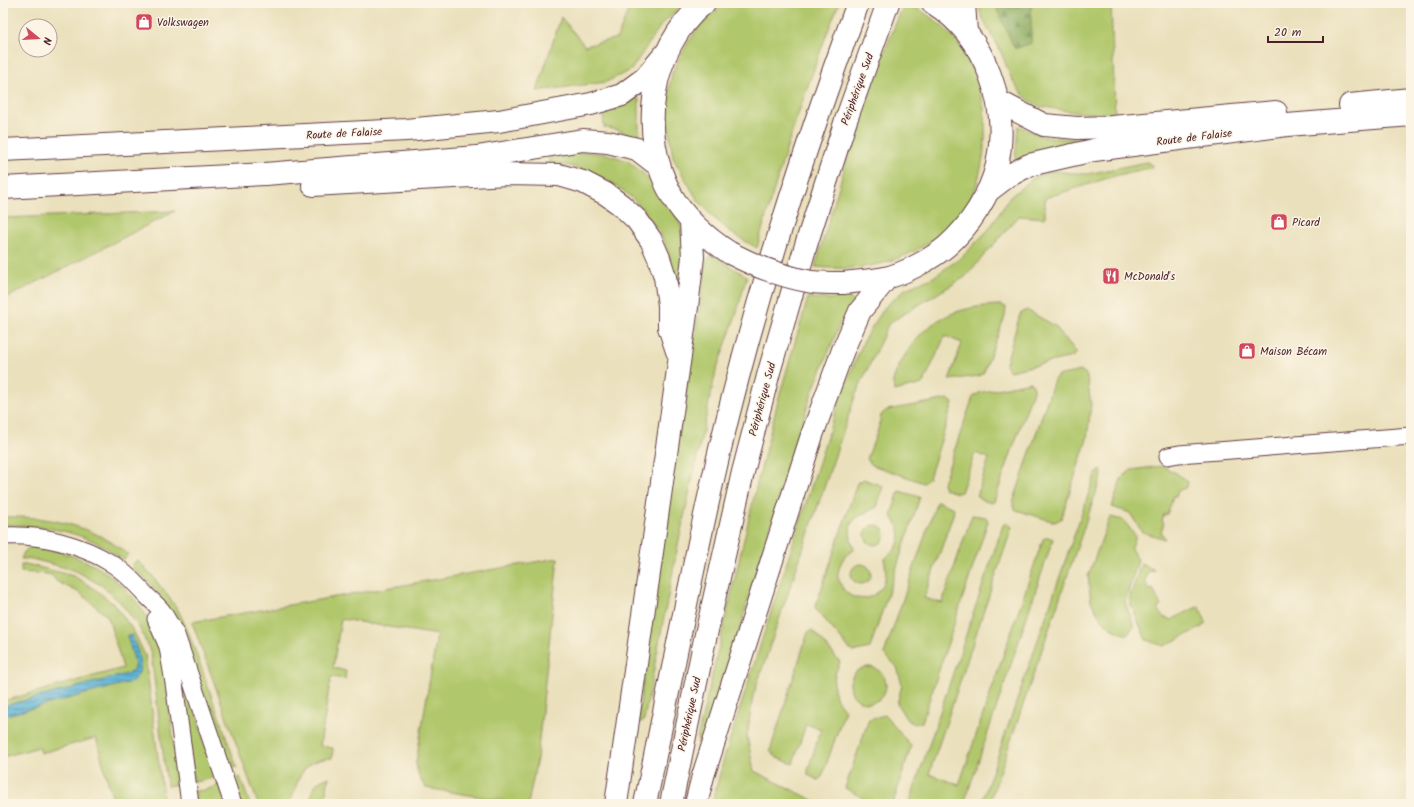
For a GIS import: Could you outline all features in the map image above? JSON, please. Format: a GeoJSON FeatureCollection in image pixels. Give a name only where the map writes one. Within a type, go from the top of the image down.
{"type":"FeatureCollection","features":[{"type":"Feature","properties":{"kind":"main road"},"geometry":{"type":"LineString","coordinates":[[704,3],[679,30],[666,54],[654,90],[652,128],[659,166],[672,196],[692,222],[710,239],[730,253],[756,267],[784,276],[814,282],[843,283],[887,278],[918,265],[946,246],[970,222],[987,192],[996,165],[1000,134],[998,101],[991,76],[980,53],[966,32],[952,18],[933,3]]}},
{"type":"Feature","properties":{"kind":"main road"},"geometry":{"type":"LineString","coordinates":[[645,804],[682,622],[719,456],[752,326],[788,202],[830,78],[858,3]]}},
{"type":"Feature","properties":{"kind":"main road","name":"Périphérique Sud"},"geometry":{"type":"LineString","coordinates":[[671,804],[705,639],[739,487],[767,379],[806,245],[846,120],[888,3]]}},
{"type":"Feature","properties":{"kind":"main road"},"geometry":{"type":"LineString","coordinates":[[964,3],[966,32]]}},
{"type":"Feature","properties":{"kind":"main road","name":"Route de Falaise"},"geometry":{"type":"LineString","coordinates":[[3,150],[406,130],[499,121],[592,104],[622,95],[645,78],[666,54]]}},
{"type":"Feature","properties":{"kind":"main road","name":"Route de Falaise"},"geometry":{"type":"LineString","coordinates":[[998,101],[1044,125],[1077,128],[1112,127],[1411,99]]}},
{"type":"Feature","properties":{"kind":"main road","name":"Route de Falaise"},"geometry":{"type":"LineString","coordinates":[[987,192],[1008,176],[1029,165],[1094,150],[1287,125],[1411,115]]}},
{"type":"Feature","properties":{"kind":"main road"},"geometry":{"type":"LineString","coordinates":[[3,188],[265,174],[477,157],[584,140],[608,142],[637,149],[659,166]]}},
{"type":"Feature","properties":{"kind":"main road"},"geometry":{"type":"LineString","coordinates":[[265,174],[290,186],[507,174],[559,175],[583,182],[606,194],[621,205],[636,220],[650,240],[659,258],[665,277],[669,305],[669,327],[679,358]]}},
{"type":"Feature","properties":{"kind":"main road"},"geometry":{"type":"LineString","coordinates":[[616,804],[687,307],[693,257],[692,222]]}},
{"type":"Feature","properties":{"kind":"main road"},"geometry":{"type":"LineString","coordinates":[[696,804],[703,776],[812,435],[843,350],[860,311],[887,278]]}},
{"type":"Feature","properties":{"kind":"street"},"geometry":{"type":"LineString","coordinates":[[1168,456],[1411,436]]}},
{"type":"Feature","properties":{"kind":"street"},"geometry":{"type":"LineString","coordinates":[[3,536],[21,535],[45,538],[70,544],[93,553],[115,565],[162,611],[176,635],[233,804]]}},
{"type":"Feature","properties":{"kind":"street"},"geometry":{"type":"LineString","coordinates":[[136,584],[154,614],[168,647],[190,804]]}},
{"type":"Feature","properties":{"kind":"green space"},"geometry":{"type":"Polygon","coordinates":[[[637,3],[684,3],[661,25],[631,70],[606,82],[537,91],[561,17],[585,46],[617,38],[629,9],[637,3]]]}},
{"type":"Feature","properties":{"kind":"green space"},"geometry":{"type":"Polygon","coordinates":[[[727,3],[839,3],[795,124],[757,248],[733,234],[713,217],[697,199],[673,158],[669,131],[667,100],[672,73],[687,44],[704,20],[727,3]]]}},
{"type":"Feature","properties":{"kind":"green space"},"geometry":{"type":"Polygon","coordinates":[[[904,3],[916,8],[947,31],[960,46],[973,70],[982,96],[985,124],[984,153],[976,186],[970,200],[960,214],[948,227],[920,248],[888,262],[871,266],[854,268],[815,267],[846,163],[878,68],[904,3]]]}},
{"type":"Feature","properties":{"kind":"green space"},"geometry":{"type":"Polygon","coordinates":[[[978,3],[1111,3],[1115,113],[1067,111],[1040,106],[1024,96],[1012,80],[1000,50],[984,22],[978,3]]]}},
{"type":"Feature","properties":{"kind":"green space"},"geometry":{"type":"Polygon","coordinates":[[[994,3],[1031,3],[1031,43],[1015,49],[994,3]]]}},
{"type":"Feature","properties":{"kind":"green space"},"geometry":{"type":"Polygon","coordinates":[[[636,98],[639,99],[639,136],[636,137],[618,130],[604,127],[603,112],[623,106],[636,98]]]}},
{"type":"Feature","properties":{"kind":"green space"},"geometry":{"type":"Polygon","coordinates":[[[1018,126],[1044,137],[1073,139],[1100,138],[1015,162],[1018,126]]]}},
{"type":"Feature","properties":{"kind":"green space"},"geometry":{"type":"Polygon","coordinates":[[[585,152],[607,154],[628,161],[645,175],[663,195],[677,217],[685,238],[680,281],[674,275],[666,246],[655,225],[631,198],[618,187],[603,178],[568,166],[549,163],[549,158],[585,152]]]}},
{"type":"Feature","properties":{"kind":"green space"},"geometry":{"type":"Polygon","coordinates":[[[1147,162],[1154,167],[1118,175],[1045,198],[1045,218],[1019,216],[965,277],[889,323],[856,394],[753,696],[747,736],[754,771],[821,804],[712,804],[724,758],[839,400],[865,338],[885,307],[905,289],[932,278],[962,257],[989,229],[1010,197],[1034,177],[1053,171],[1087,174],[1147,162]]]}},
{"type":"Feature","properties":{"kind":"green space"},"geometry":{"type":"Polygon","coordinates":[[[175,211],[8,297],[3,297],[3,218],[175,211]]]}},
{"type":"Feature","properties":{"kind":"green space"},"geometry":{"type":"Polygon","coordinates":[[[710,256],[717,257],[747,276],[736,315],[716,371],[679,540],[644,720],[637,725],[666,512],[704,279],[704,266],[710,256]]]}},
{"type":"Feature","properties":{"kind":"green space"},"geometry":{"type":"Polygon","coordinates":[[[850,297],[853,303],[840,324],[811,395],[706,738],[701,742],[697,740],[756,488],[779,397],[808,298],[828,299],[850,297]]]}},
{"type":"Feature","properties":{"kind":"green space"},"geometry":{"type":"Polygon","coordinates":[[[1000,305],[1006,307],[1005,316],[984,372],[979,376],[949,380],[962,343],[945,336],[923,384],[894,391],[893,382],[897,369],[912,344],[933,324],[944,317],[970,308],[1000,305]]]}},
{"type":"Feature","properties":{"kind":"green space"},"geometry":{"type":"Polygon","coordinates":[[[1027,310],[1055,326],[1077,353],[1072,357],[1010,371],[1005,366],[1020,314],[1027,310]]]}},
{"type":"Feature","properties":{"kind":"green space"},"geometry":{"type":"Polygon","coordinates":[[[1081,371],[1085,373],[1087,377],[1091,405],[1087,439],[1061,519],[1055,522],[1016,510],[1013,507],[1013,503],[1054,380],[1057,376],[1081,371]]]}},
{"type":"Feature","properties":{"kind":"green space"},"geometry":{"type":"Polygon","coordinates":[[[1030,382],[1034,388],[994,502],[991,503],[979,499],[977,496],[989,458],[975,453],[961,492],[957,493],[945,489],[943,483],[973,397],[979,393],[1030,382]]]}},
{"type":"Feature","properties":{"kind":"green space"},"geometry":{"type":"Polygon","coordinates":[[[948,399],[953,403],[929,478],[924,483],[872,465],[867,459],[878,430],[881,415],[887,410],[948,399]]]}},
{"type":"Feature","properties":{"kind":"green space"},"geometry":{"type":"Polygon","coordinates":[[[1162,466],[1176,473],[1188,482],[1187,487],[1178,491],[1176,497],[1173,496],[1167,515],[1164,514],[1162,522],[1164,523],[1161,532],[1165,539],[1142,532],[1130,513],[1112,507],[1121,479],[1131,470],[1162,466]]]}},
{"type":"Feature","properties":{"kind":"green space"},"geometry":{"type":"Polygon","coordinates":[[[1101,470],[1102,475],[989,804],[981,804],[1095,475],[1101,470]]]}},
{"type":"Feature","properties":{"kind":"green space"},"geometry":{"type":"Polygon","coordinates":[[[863,479],[883,486],[877,507],[856,518],[852,522],[850,532],[854,550],[844,558],[838,571],[840,583],[846,592],[853,597],[871,597],[878,592],[883,584],[886,573],[884,560],[895,549],[900,536],[897,524],[891,516],[899,491],[920,497],[870,648],[852,652],[815,608],[857,483],[863,479]]]}},
{"type":"Feature","properties":{"kind":"green space"},"geometry":{"type":"Polygon","coordinates":[[[937,501],[954,508],[953,515],[924,598],[942,603],[972,515],[986,517],[988,521],[922,722],[915,724],[907,720],[897,704],[902,685],[897,667],[884,654],[937,501]]]}},
{"type":"Feature","properties":{"kind":"green space"},"geometry":{"type":"Polygon","coordinates":[[[3,517],[28,517],[66,523],[105,539],[128,554],[123,560],[97,543],[63,531],[40,527],[3,525],[3,517]]]}},
{"type":"Feature","properties":{"kind":"green space"},"geometry":{"type":"Polygon","coordinates":[[[1110,517],[1123,520],[1136,536],[1131,549],[1138,560],[1125,602],[1134,626],[1127,635],[1110,628],[1100,617],[1091,602],[1088,576],[1110,517]]]}},
{"type":"Feature","properties":{"kind":"green space"},"geometry":{"type":"Polygon","coordinates":[[[1007,523],[1012,527],[929,774],[959,785],[1043,539],[1048,537],[1053,539],[964,804],[909,804],[1003,525],[1007,523]]]}},
{"type":"Feature","properties":{"kind":"green space"},"geometry":{"type":"Polygon","coordinates":[[[875,525],[882,528],[885,535],[882,542],[875,545],[868,542],[865,535],[868,528],[875,525]]]}},
{"type":"Feature","properties":{"kind":"green space"},"geometry":{"type":"Polygon","coordinates":[[[31,546],[76,557],[102,570],[125,589],[136,601],[147,617],[156,634],[162,651],[180,784],[167,786],[151,653],[139,627],[120,602],[101,585],[74,570],[32,559],[21,559],[24,552],[31,546]]]}},
{"type":"Feature","properties":{"kind":"green space"},"geometry":{"type":"Polygon","coordinates":[[[558,558],[537,759],[528,804],[501,804],[501,802],[505,803],[506,801],[426,788],[419,776],[416,762],[437,635],[341,619],[333,668],[346,671],[345,679],[331,677],[320,746],[333,748],[332,758],[313,763],[302,772],[290,804],[258,804],[192,622],[558,558]]]}},
{"type":"Feature","properties":{"kind":"green space"},"geometry":{"type":"Polygon","coordinates":[[[137,560],[151,574],[177,608],[188,631],[237,767],[229,770],[161,598],[147,580],[131,567],[137,560]]]}},
{"type":"Feature","properties":{"kind":"green space"},"geometry":{"type":"Polygon","coordinates":[[[1141,563],[1154,570],[1148,572],[1145,581],[1149,590],[1153,589],[1161,606],[1158,608],[1163,617],[1171,620],[1199,606],[1206,622],[1202,627],[1164,646],[1146,640],[1129,600],[1141,563]]]}},
{"type":"Feature","properties":{"kind":"green space"},"geometry":{"type":"Polygon","coordinates":[[[861,564],[868,567],[871,574],[868,581],[861,584],[854,581],[851,574],[854,567],[861,564]]]}},
{"type":"Feature","properties":{"kind":"green space"},"geometry":{"type":"Polygon","coordinates":[[[21,565],[30,565],[74,576],[96,590],[116,606],[134,632],[145,655],[164,804],[114,804],[96,738],[41,753],[39,747],[3,757],[3,701],[123,668],[108,617],[80,593],[56,581],[53,576],[48,574],[21,572],[21,565]]]}},
{"type":"Feature","properties":{"kind":"green space"},"geometry":{"type":"Polygon","coordinates":[[[812,630],[840,662],[835,675],[834,688],[837,699],[845,710],[822,777],[818,780],[808,775],[808,770],[821,729],[806,724],[793,764],[777,758],[770,751],[808,632],[812,630]]]}},
{"type":"Feature","properties":{"kind":"green space"},"geometry":{"type":"Polygon","coordinates":[[[872,667],[881,672],[885,678],[885,692],[881,698],[872,703],[864,703],[855,698],[851,692],[850,681],[855,672],[861,668],[872,667]]]}},
{"type":"Feature","properties":{"kind":"green space"},"geometry":{"type":"Polygon","coordinates":[[[183,684],[187,685],[216,776],[194,782],[181,687],[183,684]]]}},
{"type":"Feature","properties":{"kind":"green space"},"geometry":{"type":"Polygon","coordinates":[[[885,715],[911,746],[893,804],[873,804],[845,788],[869,719],[885,715]]]}},
{"type":"Feature","properties":{"kind":"green space"},"geometry":{"type":"Polygon","coordinates":[[[240,777],[250,804],[240,804],[232,780],[240,777]]]}},
{"type":"Feature","properties":{"kind":"green space"},"geometry":{"type":"Polygon","coordinates":[[[329,777],[324,804],[311,804],[312,790],[316,784],[329,777]]]}},
{"type":"Feature","properties":{"kind":"green space"},"geometry":{"type":"Polygon","coordinates":[[[219,785],[226,804],[197,804],[195,791],[206,790],[219,785]]]}},
{"type":"Feature","properties":{"kind":"water"},"geometry":{"type":"Polygon","coordinates":[[[132,635],[140,660],[140,666],[139,672],[131,682],[3,716],[3,706],[127,674],[133,670],[135,663],[127,636],[132,635]]]}},
{"type":"Feature","properties":{"kind":"place","name":"Volkswagen"},"geometry":{"type":"Point","coordinates":[144,22]}},
{"type":"Feature","properties":{"kind":"place","name":"Picard"},"geometry":{"type":"Point","coordinates":[1279,222]}},
{"type":"Feature","properties":{"kind":"place","name":"McDonald's"},"geometry":{"type":"Point","coordinates":[1111,276]}},
{"type":"Feature","properties":{"kind":"place","name":"Maison Bécam"},"geometry":{"type":"Point","coordinates":[1247,351]}}]}
